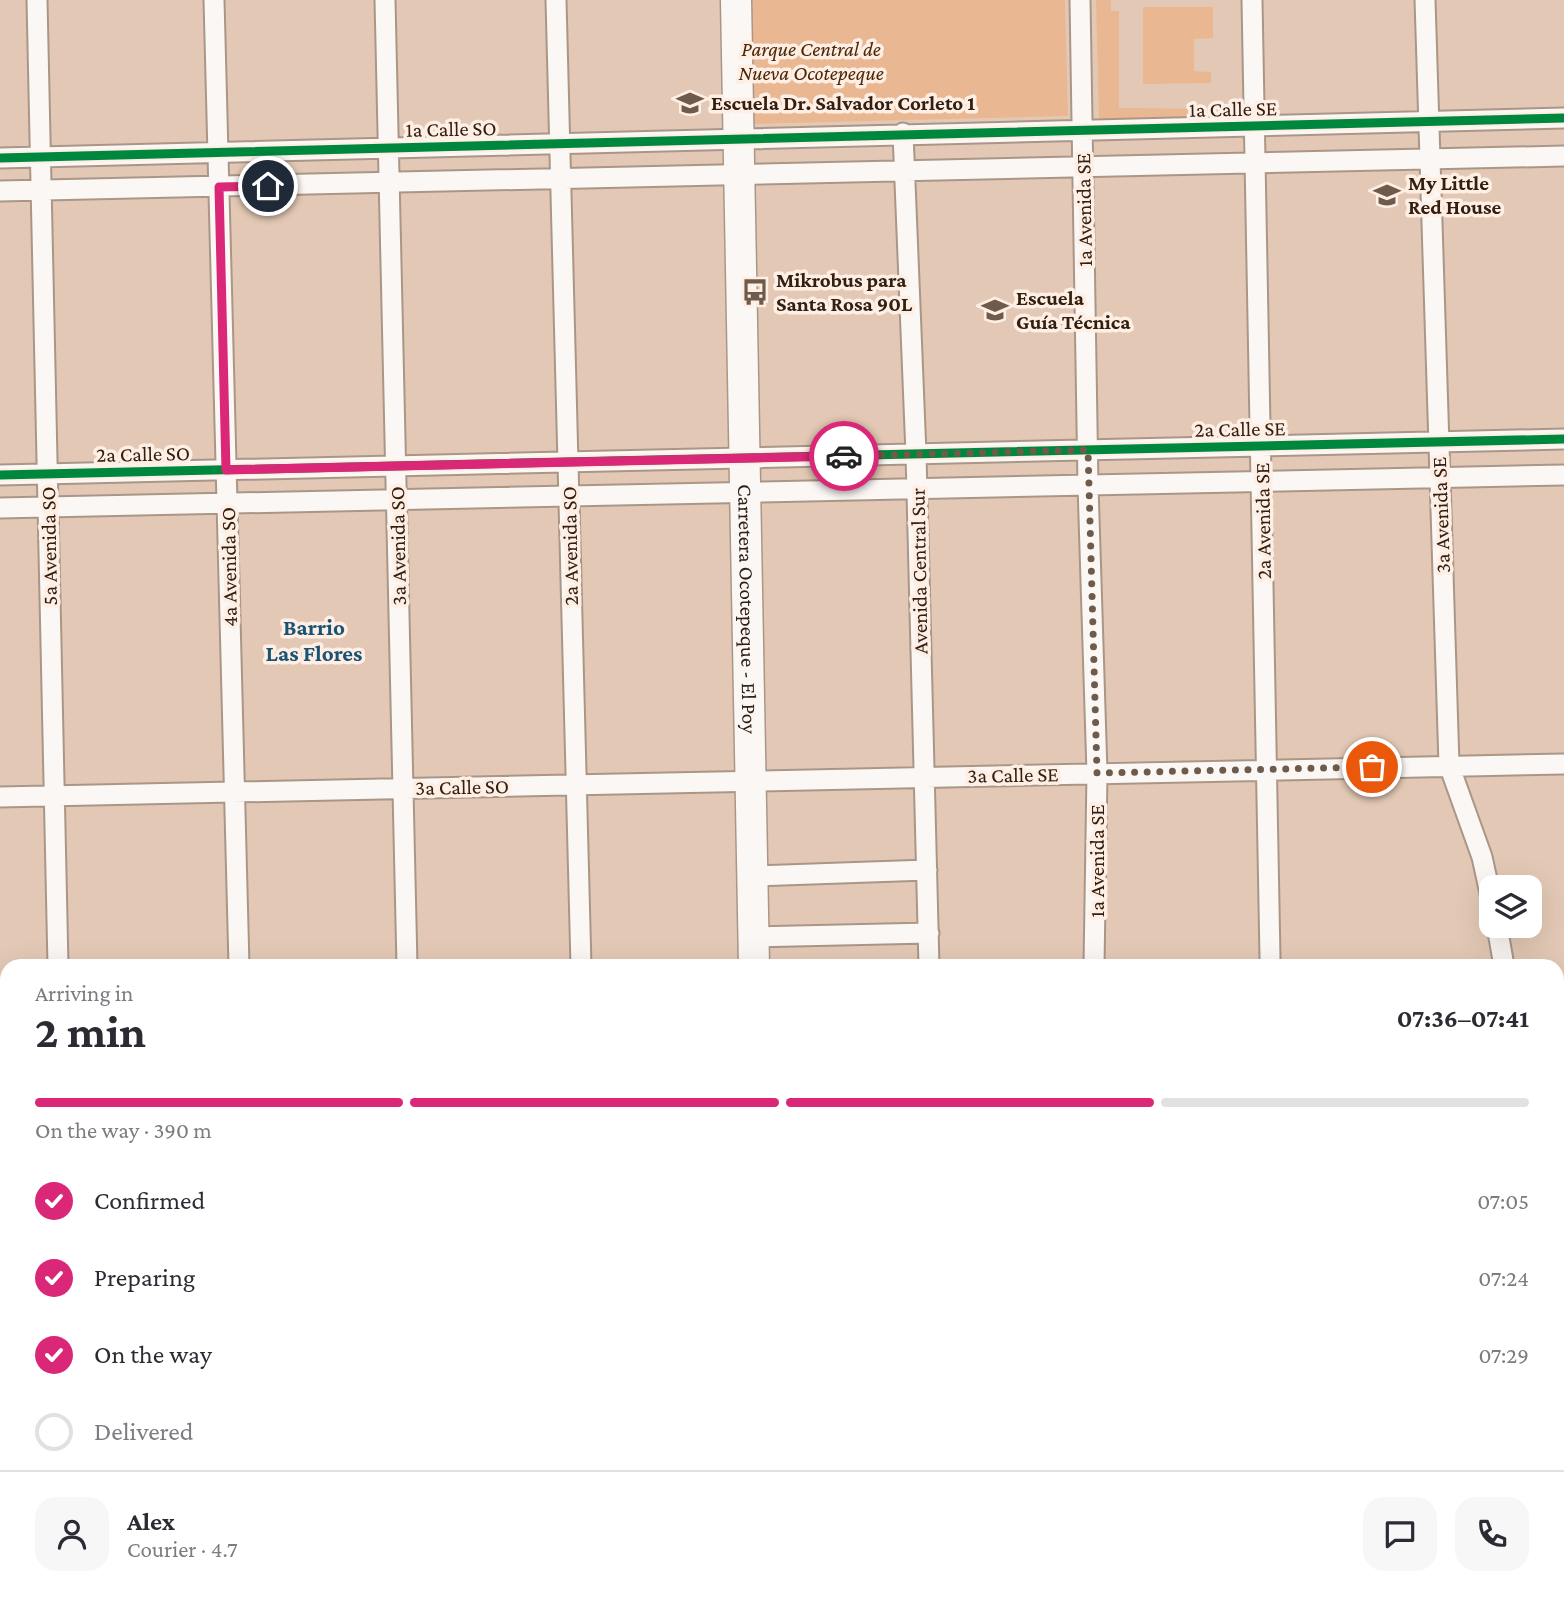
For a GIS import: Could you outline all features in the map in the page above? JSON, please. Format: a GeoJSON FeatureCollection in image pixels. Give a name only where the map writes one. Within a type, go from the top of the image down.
{"type":"FeatureCollection","features":[{"type":"Feature","properties":{"kind":"main road","name":"Carretera Ocotepeque - El Poy"},"geometry":{"type":"LineString","coordinates":[[736,0],[754,951]]}},
{"type":"Feature","properties":{"kind":"street","name":"5a Avenida SO"},"geometry":{"type":"LineString","coordinates":[[37,0],[58,959]]}},
{"type":"Feature","properties":{"kind":"street","name":"4a Avenida SO"},"geometry":{"type":"LineString","coordinates":[[214,0],[239,959]]}},
{"type":"Feature","properties":{"kind":"street","name":"3a Avenida SO"},"geometry":{"type":"LineString","coordinates":[[385,0],[407,959]]}},
{"type":"Feature","properties":{"kind":"street","name":"2a Avenida SO"},"geometry":{"type":"LineString","coordinates":[[556,0],[581,959]]}},
{"type":"Feature","properties":{"kind":"street","name":"1a Avenida SE"},"geometry":{"type":"LineString","coordinates":[[1080,0],[1088,485],[1097,773],[1094,959]]}},
{"type":"Feature","properties":{"kind":"street","name":"2a Avenida SE"},"geometry":{"type":"LineString","coordinates":[[1252,0],[1269,769],[1270,958]]}},
{"type":"Feature","properties":{"kind":"street","name":"3a Avenida SE"},"geometry":{"type":"LineString","coordinates":[[1425,0],[1449,765],[1486,875]]}},
{"type":"Feature","properties":{"kind":"street","name":"1a Calle SE"},"geometry":{"type":"LineString","coordinates":[[903,133],[1564,118]]}},
{"type":"Feature","properties":{"kind":"street","name":"1a Calle SO"},"geometry":{"type":"LineString","coordinates":[[0,158],[903,133]]}},
{"type":"Feature","properties":{"kind":"street","name":"Avenida Central Sur"},"geometry":{"type":"LineString","coordinates":[[903,133],[916,454],[929,959]]}},
{"type":"Feature","properties":{"kind":"street"},"geometry":{"type":"LineString","coordinates":[[0,191],[1564,156]]}},
{"type":"Feature","properties":{"kind":"street","name":"2a Calle SE"},"geometry":{"type":"LineString","coordinates":[[916,454],[1564,439]]}},
{"type":"Feature","properties":{"kind":"street","name":"2a Calle SO"},"geometry":{"type":"LineString","coordinates":[[0,475],[916,454]]}},
{"type":"Feature","properties":{"kind":"street"},"geometry":{"type":"LineString","coordinates":[[0,508],[1564,475]]}},
{"type":"Feature","properties":{"kind":"street","name":"3a Calle SE"},"geometry":{"type":"LineString","coordinates":[[925,777],[1564,764]]}},
{"type":"Feature","properties":{"kind":"street","name":"3a Calle SO"},"geometry":{"type":"LineString","coordinates":[[0,797],[925,777]]}},
{"type":"Feature","properties":{"kind":"street"},"geometry":{"type":"LineString","coordinates":[[752,876],[927,870]]}},
{"type":"Feature","properties":{"kind":"street"},"geometry":{"type":"LineString","coordinates":[[754,951],[929,933]]}},
{"type":"Feature","properties":{"kind":"street"},"geometry":{"type":"LineString","coordinates":[[1500,938],[1506,959]]}},
{"type":"Feature","properties":{"kind":"green space","name":"Parque Central de Nueva Ocotepeque"},"geometry":{"type":"Polygon","coordinates":[[[748,0],[1065,0],[1068,116],[751,124],[748,0]]]}},
{"type":"Feature","properties":{"kind":"green space"},"geometry":{"type":"Polygon","coordinates":[[[1096,0],[1111,0],[1111,11],[1119,11],[1119,108],[1233,109],[1233,117],[1099,120],[1096,0]]]}},
{"type":"Feature","properties":{"kind":"green space"},"geometry":{"type":"Polygon","coordinates":[[[1143,7],[1213,7],[1213,38],[1194,39],[1194,71],[1211,72],[1211,83],[1143,84],[1143,7]]]}},
{"type":"Feature","properties":{"kind":"cycle path"},"geometry":{"type":"LineString","coordinates":[[0,158],[1564,118]]}},
{"type":"Feature","properties":{"kind":"cycle path"},"geometry":{"type":"LineString","coordinates":[[0,475],[1564,439]]}},
{"type":"Feature","properties":{"kind":"way so far"},"geometry":{"type":"LineString","coordinates":[[844,456],[1088,450],[1097,773],[1372,767]]}},
{"type":"Feature","properties":{"kind":"place","name":"Escuela Dr. Salvador Corleto 1"},"geometry":{"type":"Point","coordinates":[690,103]}},
{"type":"Feature","properties":{"kind":"place","name":"My Little Red House"},"geometry":{"type":"Point","coordinates":[1387,195]}},
{"type":"Feature","properties":{"kind":"place","name":"Mikrobus para Santa Rosa 90L"},"geometry":{"type":"Point","coordinates":[755,292]}},
{"type":"Feature","properties":{"kind":"place","name":"Escuela Guía Técnica"},"geometry":{"type":"Point","coordinates":[995,310]}},
{"type":"Feature","properties":{"kind":"district","name":"Barrio Las Flores"},"geometry":{"type":"Point","coordinates":[314,640]}},
{"type":"Feature","properties":{"kind":"route"},"geometry":{"type":"LineString","coordinates":[[268,186],[219,187],[226,470],[844,456]]}}]}
